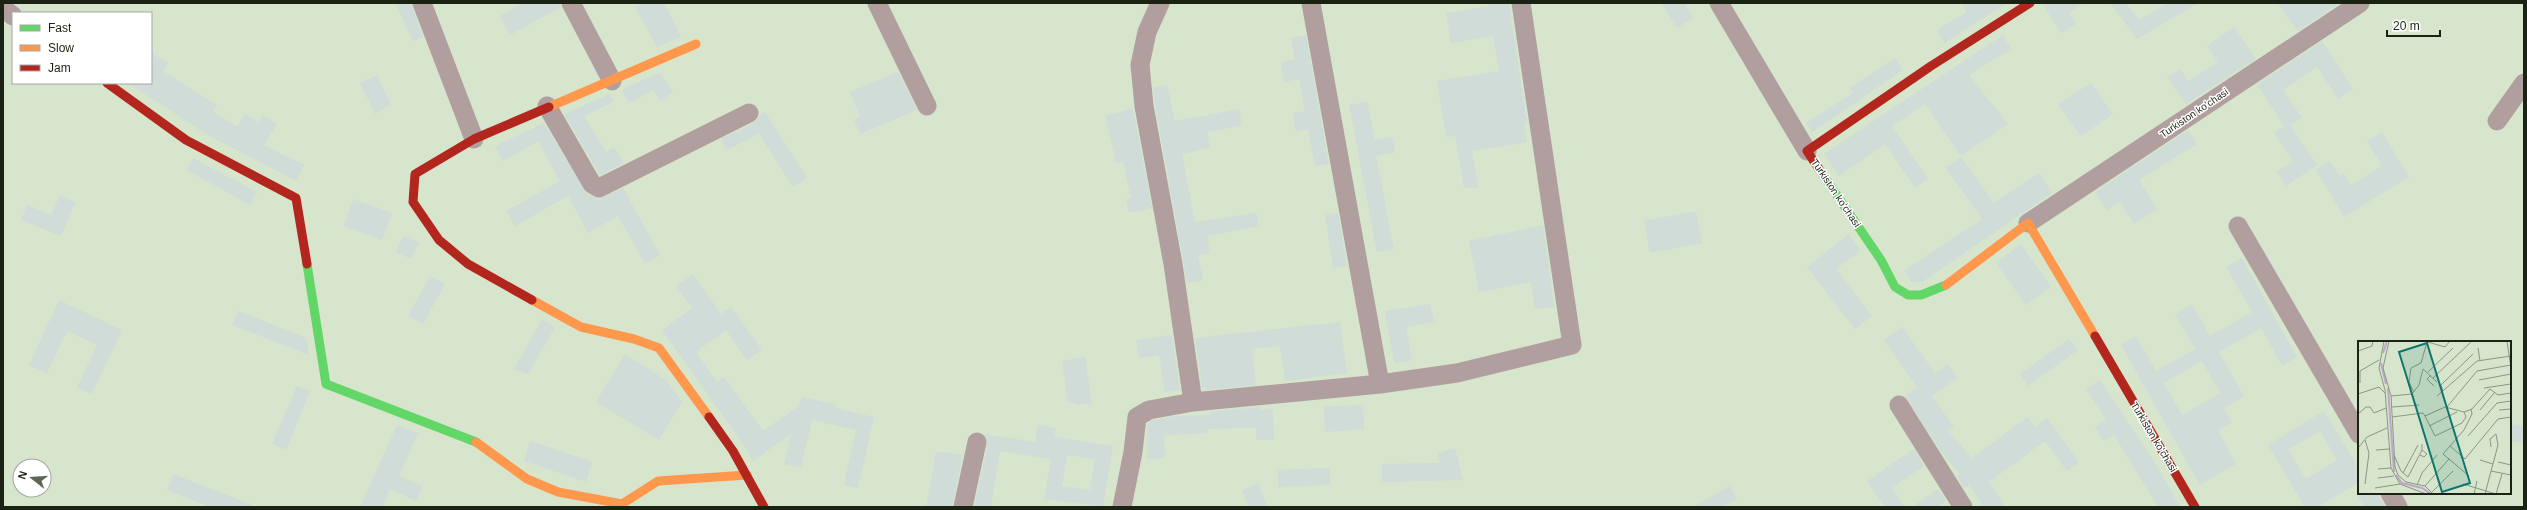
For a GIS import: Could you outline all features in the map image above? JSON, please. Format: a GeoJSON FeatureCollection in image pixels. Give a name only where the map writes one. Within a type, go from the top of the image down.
{"type":"FeatureCollection","features":[{"type":"Feature","properties":{"kind":"street"},"geometry":{"type":"LineString","coordinates":[[422,3],[474,139]]}},
{"type":"Feature","properties":{"kind":"street"},"geometry":{"type":"LineString","coordinates":[[571,3],[612,81]]}},
{"type":"Feature","properties":{"kind":"street"},"geometry":{"type":"LineString","coordinates":[[877,3],[927,106]]}},
{"type":"Feature","properties":{"kind":"street"},"geometry":{"type":"LineString","coordinates":[[1311,3],[1380,384]]}},
{"type":"Feature","properties":{"kind":"street"},"geometry":{"type":"LineString","coordinates":[[1122,507],[1133,452],[1136,417],[1149,410],[1193,402],[1380,384],[1457,373],[1572,345],[1521,3]]}},
{"type":"Feature","properties":{"kind":"street"},"geometry":{"type":"LineString","coordinates":[[1719,3],[1807,151]]}},
{"type":"Feature","properties":{"kind":"street","name":"Turkiston koʻchasi"},"geometry":{"type":"LineString","coordinates":[[2030,3],[1931,66],[1807,151],[1881,260],[1895,287],[1908,295],[1921,295],[1942,288],[2028,223],[2360,3]]}},
{"type":"Feature","properties":{"kind":"street"},"geometry":{"type":"LineString","coordinates":[[1158,4],[1147,32],[1140,66],[1144,106],[1173,264],[1193,402]]}},
{"type":"Feature","properties":{"kind":"street"},"geometry":{"type":"LineString","coordinates":[[3,8],[12,15]]}},
{"type":"Feature","properties":{"kind":"street"},"geometry":{"type":"LineString","coordinates":[[696,44],[612,81],[547,106],[474,139],[415,174],[413,202],[439,240],[468,264],[581,327],[634,339],[660,348],[733,451],[764,507]]}},
{"type":"Feature","properties":{"kind":"street"},"geometry":{"type":"LineString","coordinates":[[2497,121],[2524,83]]}},
{"type":"Feature","properties":{"kind":"street"},"geometry":{"type":"LineString","coordinates":[[108,84],[186,140],[296,198],[326,384],[476,442],[527,479],[558,492],[622,504],[658,481],[747,474]]}},
{"type":"Feature","properties":{"kind":"street"},"geometry":{"type":"LineString","coordinates":[[547,106],[592,184],[598,188],[749,113]]}},
{"type":"Feature","properties":{"kind":"street","name":"Turkiston koʻchasi"},"geometry":{"type":"LineString","coordinates":[[2028,223],[2195,507]]}},
{"type":"Feature","properties":{"kind":"street"},"geometry":{"type":"LineString","coordinates":[[2238,226],[2358,432]]}},
{"type":"Feature","properties":{"kind":"street"},"geometry":{"type":"LineString","coordinates":[[1899,405],[1963,507]]}},
{"type":"Feature","properties":{"kind":"street"},"geometry":{"type":"LineString","coordinates":[[964,507],[977,442]]}},
{"type":"Feature","properties":{"kind":"street"},"geometry":{"type":"LineString","coordinates":[[2391,494],[2398,507]]}},
{"type":"Feature","properties":{"kind":"building"},"geometry":{"type":"Polygon","coordinates":[[[395,3],[411,3],[423,37],[413,41],[395,3]]]}},
{"type":"Feature","properties":{"kind":"building"},"geometry":{"type":"Polygon","coordinates":[[[523,3],[560,3],[561,7],[510,35],[500,16],[523,3]]]}},
{"type":"Feature","properties":{"kind":"building"},"geometry":{"type":"Polygon","coordinates":[[[643,3],[664,3],[681,37],[657,47],[635,7],[643,3]]]}},
{"type":"Feature","properties":{"kind":"building"},"geometry":{"type":"Polygon","coordinates":[[[1488,3],[1509,3],[1527,124],[1524,124],[1527,142],[1472,151],[1478,187],[1464,189],[1455,136],[1446,137],[1437,81],[1499,71],[1493,36],[1451,43],[1446,13],[1489,6],[1488,3]]]}},
{"type":"Feature","properties":{"kind":"building"},"geometry":{"type":"Polygon","coordinates":[[[1661,3],[1684,3],[1693,18],[1677,28],[1661,3]]]}},
{"type":"Feature","properties":{"kind":"building"},"geometry":{"type":"Polygon","coordinates":[[[1961,3],[2007,3],[1944,43],[1937,30],[1967,12],[1961,3]]]}},
{"type":"Feature","properties":{"kind":"building"},"geometry":{"type":"Polygon","coordinates":[[[2042,3],[2084,3],[2069,13],[2076,24],[2061,33],[2042,3]]]}},
{"type":"Feature","properties":{"kind":"building"},"geometry":{"type":"Polygon","coordinates":[[[2110,3],[2126,3],[2139,20],[2168,3],[2198,3],[2137,39],[2110,3]]]}},
{"type":"Feature","properties":{"kind":"building"},"geometry":{"type":"Polygon","coordinates":[[[2277,3],[2340,3],[2298,31],[2277,3]]]}},
{"type":"Feature","properties":{"kind":"building"},"geometry":{"type":"Polygon","coordinates":[[[2234,27],[2256,59],[2186,104],[2167,77],[2180,69],[2188,81],[2218,62],[2207,46],[2234,27]]]}},
{"type":"Feature","properties":{"kind":"building"},"geometry":{"type":"Polygon","coordinates":[[[1306,35],[1329,164],[1315,166],[1308,129],[1296,132],[1292,113],[1305,111],[1299,79],[1284,82],[1281,62],[1295,59],[1291,38],[1306,35]]]}},
{"type":"Feature","properties":{"kind":"building"},"geometry":{"type":"Polygon","coordinates":[[[2003,35],[2011,49],[1969,75],[2008,124],[1961,156],[1925,104],[1892,126],[1928,179],[1915,188],[1885,144],[1839,176],[1824,154],[2003,35]]]}},
{"type":"Feature","properties":{"kind":"building"},"geometry":{"type":"Polygon","coordinates":[[[2322,41],[2353,89],[2338,99],[2317,67],[2283,90],[2302,118],[2290,125],[2317,165],[2286,186],[2277,172],[2293,161],[2274,133],[2284,126],[2257,85],[2322,41]]]}},
{"type":"Feature","properties":{"kind":"building"},"geometry":{"type":"Polygon","coordinates":[[[152,54],[168,63],[163,71],[217,105],[213,112],[237,127],[245,114],[258,122],[263,115],[277,124],[264,145],[304,165],[296,181],[206,134],[130,84],[152,84],[152,54]]]}},
{"type":"Feature","properties":{"kind":"building"},"geometry":{"type":"Polygon","coordinates":[[[1895,58],[1903,70],[1812,132],[1806,123],[1853,93],[1850,88],[1895,58]]]}},
{"type":"Feature","properties":{"kind":"building"},"geometry":{"type":"Polygon","coordinates":[[[898,72],[917,110],[860,134],[854,119],[860,117],[850,92],[898,72]]]}},
{"type":"Feature","properties":{"kind":"building"},"geometry":{"type":"Polygon","coordinates":[[[660,73],[673,92],[660,101],[653,90],[629,103],[622,89],[660,73]]]}},
{"type":"Feature","properties":{"kind":"building"},"geometry":{"type":"Polygon","coordinates":[[[377,75],[391,105],[375,114],[360,83],[377,75]]]}},
{"type":"Feature","properties":{"kind":"building"},"geometry":{"type":"Polygon","coordinates":[[[2091,83],[2113,114],[2081,136],[2058,104],[2091,83]]]}},
{"type":"Feature","properties":{"kind":"building"},"geometry":{"type":"Polygon","coordinates":[[[1167,85],[1175,121],[1239,109],[1242,125],[1207,132],[1210,148],[1182,154],[1195,222],[1256,213],[1259,226],[1207,236],[1210,253],[1198,255],[1203,280],[1187,283],[1153,88],[1167,85]]]}},
{"type":"Feature","properties":{"kind":"building"},"geometry":{"type":"Polygon","coordinates":[[[610,94],[614,102],[584,116],[606,152],[614,147],[624,163],[600,175],[564,114],[610,94]]]}},
{"type":"Feature","properties":{"kind":"building"},"geometry":{"type":"Polygon","coordinates":[[[1367,102],[1375,140],[1392,137],[1395,152],[1376,156],[1394,249],[1377,252],[1349,105],[1367,102]]]}},
{"type":"Feature","properties":{"kind":"building"},"geometry":{"type":"Polygon","coordinates":[[[1133,109],[1152,208],[1129,213],[1126,199],[1131,198],[1123,162],[1116,163],[1105,115],[1133,109]]]}},
{"type":"Feature","properties":{"kind":"building"},"geometry":{"type":"Polygon","coordinates":[[[765,112],[807,178],[793,187],[759,134],[726,150],[721,139],[754,123],[760,115],[765,112]]]}},
{"type":"Feature","properties":{"kind":"building"},"geometry":{"type":"Polygon","coordinates":[[[544,123],[586,193],[599,199],[623,188],[660,255],[645,263],[618,216],[588,233],[568,196],[515,226],[506,211],[560,181],[538,141],[503,161],[495,146],[544,123]]]}},
{"type":"Feature","properties":{"kind":"building"},"geometry":{"type":"Polygon","coordinates":[[[2188,130],[2197,144],[2139,180],[2157,209],[2134,224],[2120,202],[2107,210],[2095,192],[2188,130]]]}},
{"type":"Feature","properties":{"kind":"building"},"geometry":{"type":"Polygon","coordinates":[[[2382,132],[2409,177],[2344,217],[2316,170],[2330,161],[2339,176],[2344,174],[2351,185],[2382,166],[2367,141],[2382,132]]]}},
{"type":"Feature","properties":{"kind":"building"},"geometry":{"type":"Polygon","coordinates":[[[1961,157],[1994,203],[2039,173],[2052,193],[1922,282],[1912,282],[1904,271],[1982,219],[1946,168],[1961,157]]]}},
{"type":"Feature","properties":{"kind":"building"},"geometry":{"type":"Polygon","coordinates":[[[193,158],[257,192],[250,205],[187,170],[193,158]]]}},
{"type":"Feature","properties":{"kind":"building"},"geometry":{"type":"Polygon","coordinates":[[[60,195],[75,202],[61,236],[21,220],[27,205],[51,215],[60,195]]]}},
{"type":"Feature","properties":{"kind":"building"},"geometry":{"type":"Polygon","coordinates":[[[353,199],[392,213],[382,240],[344,226],[353,199]]]}},
{"type":"Feature","properties":{"kind":"building"},"geometry":{"type":"Polygon","coordinates":[[[1696,211],[1702,243],[1650,253],[1644,221],[1696,211]]]}},
{"type":"Feature","properties":{"kind":"building"},"geometry":{"type":"Polygon","coordinates":[[[1338,213],[1347,266],[1333,268],[1325,215],[1338,213]]]}},
{"type":"Feature","properties":{"kind":"building"},"geometry":{"type":"Polygon","coordinates":[[[1543,225],[1554,307],[1535,309],[1531,282],[1479,292],[1469,241],[1543,225]]]}},
{"type":"Feature","properties":{"kind":"building"},"geometry":{"type":"Polygon","coordinates":[[[1849,234],[1860,251],[1836,269],[1872,316],[1855,329],[1807,267],[1849,234]]]}},
{"type":"Feature","properties":{"kind":"building"},"geometry":{"type":"Polygon","coordinates":[[[403,236],[419,243],[411,259],[396,252],[403,236]]]}},
{"type":"Feature","properties":{"kind":"building"},"geometry":{"type":"Polygon","coordinates":[[[2021,244],[2051,287],[2026,305],[1996,263],[2021,244]]]}},
{"type":"Feature","properties":{"kind":"building"},"geometry":{"type":"Polygon","coordinates":[[[2242,258],[2297,357],[2282,366],[2261,328],[2219,352],[2244,396],[2224,408],[2232,422],[2218,430],[2236,464],[2200,485],[2121,345],[2136,336],[2156,371],[2195,349],[2175,314],[2192,304],[2210,336],[2252,312],[2226,267],[2242,258]],[[2202,361],[2164,383],[2182,415],[2220,393],[2202,361]]]}},
{"type":"Feature","properties":{"kind":"building"},"geometry":{"type":"Polygon","coordinates":[[[693,274],[721,314],[731,307],[762,350],[747,360],[726,330],[696,352],[717,382],[724,377],[763,431],[799,406],[802,397],[836,404],[835,408],[874,417],[858,488],[844,485],[856,430],[812,420],[801,467],[784,464],[791,434],[753,461],[743,444],[662,330],[692,308],[676,286],[693,274]]]}},
{"type":"Feature","properties":{"kind":"building"},"geometry":{"type":"Polygon","coordinates":[[[430,276],[445,284],[423,324],[408,316],[430,276]]]}},
{"type":"Feature","properties":{"kind":"building"},"geometry":{"type":"Polygon","coordinates":[[[59,300],[122,330],[92,394],[77,388],[97,345],[67,331],[47,373],[29,365],[59,300]]]}},
{"type":"Feature","properties":{"kind":"building"},"geometry":{"type":"Polygon","coordinates":[[[1430,304],[1434,322],[1406,327],[1412,360],[1394,363],[1385,311],[1430,304]]]}},
{"type":"Feature","properties":{"kind":"building"},"geometry":{"type":"Polygon","coordinates":[[[238,311],[306,338],[309,355],[232,325],[238,311]]]}},
{"type":"Feature","properties":{"kind":"building"},"geometry":{"type":"Polygon","coordinates":[[[542,319],[555,327],[528,374],[514,369],[542,319]]]}},
{"type":"Feature","properties":{"kind":"building"},"geometry":{"type":"Polygon","coordinates":[[[1340,322],[1347,373],[1285,381],[1280,346],[1252,349],[1256,385],[1206,390],[1206,387],[1202,387],[1195,338],[1340,322]]]}},
{"type":"Feature","properties":{"kind":"building"},"geometry":{"type":"Polygon","coordinates":[[[1902,327],[1935,373],[1948,364],[1957,378],[1932,396],[1954,427],[1948,431],[1972,458],[2028,417],[2035,427],[2047,418],[2079,462],[2067,471],[2045,441],[1989,482],[2006,507],[1984,507],[1969,485],[1964,488],[1957,476],[1960,474],[1942,453],[1905,396],[1917,387],[1884,340],[1902,327]]]}},
{"type":"Feature","properties":{"kind":"building"},"geometry":{"type":"Polygon","coordinates":[[[1172,335],[1180,390],[1165,392],[1159,355],[1139,358],[1136,340],[1172,335]]]}},
{"type":"Feature","properties":{"kind":"building"},"geometry":{"type":"Polygon","coordinates":[[[2069,339],[2078,350],[2028,386],[2020,374],[2069,339]]]}},
{"type":"Feature","properties":{"kind":"building"},"geometry":{"type":"Polygon","coordinates":[[[625,354],[666,380],[682,402],[659,440],[596,402],[625,354]]]}},
{"type":"Feature","properties":{"kind":"building"},"geometry":{"type":"Polygon","coordinates":[[[1085,357],[1092,403],[1081,405],[1068,402],[1062,361],[1085,357]]]}},
{"type":"Feature","properties":{"kind":"building"},"geometry":{"type":"Polygon","coordinates":[[[2100,380],[2157,466],[2180,507],[2158,507],[2114,435],[2104,441],[2095,427],[2106,419],[2086,389],[2100,380]]]}},
{"type":"Feature","properties":{"kind":"building"},"geometry":{"type":"Polygon","coordinates":[[[297,386],[310,391],[286,450],[272,444],[297,386]]]}},
{"type":"Feature","properties":{"kind":"building"},"geometry":{"type":"Polygon","coordinates":[[[1363,405],[1364,429],[1325,432],[1324,407],[1363,405]]]}},
{"type":"Feature","properties":{"kind":"building"},"geometry":{"type":"Polygon","coordinates":[[[1259,407],[1259,410],[1273,409],[1274,440],[1256,440],[1256,428],[1208,429],[1208,433],[1164,435],[1165,458],[1147,459],[1147,424],[1153,420],[1175,416],[1210,415],[1209,412],[1259,407]]]}},
{"type":"Feature","properties":{"kind":"building"},"geometry":{"type":"Polygon","coordinates":[[[2324,411],[2358,466],[2358,483],[2318,507],[2305,507],[2268,445],[2324,411]],[[2320,431],[2288,450],[2306,479],[2337,460],[2320,431]]]}},
{"type":"Feature","properties":{"kind":"building"},"geometry":{"type":"Polygon","coordinates":[[[2511,424],[2524,426],[2524,443],[2511,441],[2511,424]]]}},
{"type":"Feature","properties":{"kind":"building"},"geometry":{"type":"Polygon","coordinates":[[[397,425],[418,433],[399,476],[423,486],[416,501],[390,489],[382,507],[360,507],[397,425]]]}},
{"type":"Feature","properties":{"kind":"building"},"geometry":{"type":"Polygon","coordinates":[[[1038,425],[1056,428],[1054,437],[1113,446],[1103,507],[1044,499],[1051,459],[1000,451],[991,507],[974,507],[988,444],[984,434],[1035,442],[1038,425]],[[1067,455],[1062,486],[1090,490],[1095,459],[1067,455]]]}},
{"type":"Feature","properties":{"kind":"building"},"geometry":{"type":"Polygon","coordinates":[[[530,441],[592,462],[586,482],[524,461],[530,441]]]}},
{"type":"Feature","properties":{"kind":"building"},"geometry":{"type":"Polygon","coordinates":[[[1455,448],[1463,480],[1382,482],[1382,464],[1440,463],[1438,453],[1455,448]]]}},
{"type":"Feature","properties":{"kind":"building"},"geometry":{"type":"Polygon","coordinates":[[[1914,449],[1924,466],[1892,488],[1905,507],[1885,507],[1867,481],[1914,449]]]}},
{"type":"Feature","properties":{"kind":"building"},"geometry":{"type":"Polygon","coordinates":[[[936,451],[963,455],[952,507],[926,507],[936,451]]]}},
{"type":"Feature","properties":{"kind":"building"},"geometry":{"type":"Polygon","coordinates":[[[1330,468],[1330,485],[1278,487],[1278,470],[1330,468]]]}},
{"type":"Feature","properties":{"kind":"building"},"geometry":{"type":"Polygon","coordinates":[[[173,474],[255,507],[210,507],[167,490],[173,474]]]}},
{"type":"Feature","properties":{"kind":"building"},"geometry":{"type":"Polygon","coordinates":[[[1259,484],[1267,507],[1248,507],[1242,490],[1259,484]]]}},
{"type":"Feature","properties":{"kind":"building"},"geometry":{"type":"Polygon","coordinates":[[[1730,486],[1737,499],[1722,507],[1693,507],[1730,486]]]}},
{"type":"Feature","properties":{"kind":"building"},"geometry":{"type":"Polygon","coordinates":[[[1938,489],[1946,501],[1938,507],[1912,507],[1938,489]]]}},
{"type":"Feature","properties":{"kind":"building"},"geometry":{"type":"Polygon","coordinates":[[[2356,493],[2378,494],[2385,507],[2364,507],[2356,493]]]}},
{"type":"Feature","properties":{"kind":"traffic: fast"},"geometry":{"type":"LineString","coordinates":[[1819,169],[1881,260],[1895,287],[1908,295],[1921,295],[1946,285]]}},
{"type":"Feature","properties":{"kind":"traffic: fast"},"geometry":{"type":"LineString","coordinates":[[307,264],[326,384],[476,442]]}},
{"type":"Feature","properties":{"kind":"traffic: slow"},"geometry":{"type":"LineString","coordinates":[[549,107],[696,44]]}},
{"type":"Feature","properties":{"kind":"traffic: slow"},"geometry":{"type":"LineString","coordinates":[[1946,285],[2028,223],[2095,336]]}},
{"type":"Feature","properties":{"kind":"traffic: slow"},"geometry":{"type":"LineString","coordinates":[[532,300],[581,327],[634,339],[659,348],[709,417]]}},
{"type":"Feature","properties":{"kind":"traffic: slow"},"geometry":{"type":"LineString","coordinates":[[476,442],[527,479],[558,492],[622,504],[658,481],[747,475]]}},
{"type":"Feature","properties":{"kind":"traffic: jam"},"geometry":{"type":"LineString","coordinates":[[1819,169],[1807,151],[1931,66],[2030,3]]}},
{"type":"Feature","properties":{"kind":"traffic: jam"},"geometry":{"type":"LineString","coordinates":[[108,84],[186,140],[296,198],[307,264]]}},
{"type":"Feature","properties":{"kind":"traffic: jam"},"geometry":{"type":"LineString","coordinates":[[532,300],[468,264],[439,240],[413,202],[415,174],[474,139],[549,107]]}},
{"type":"Feature","properties":{"kind":"traffic: jam"},"geometry":{"type":"LineString","coordinates":[[2095,336],[2195,507]]}},
{"type":"Feature","properties":{"kind":"traffic: jam"},"geometry":{"type":"LineString","coordinates":[[709,417],[733,451],[764,507]]}}]}
